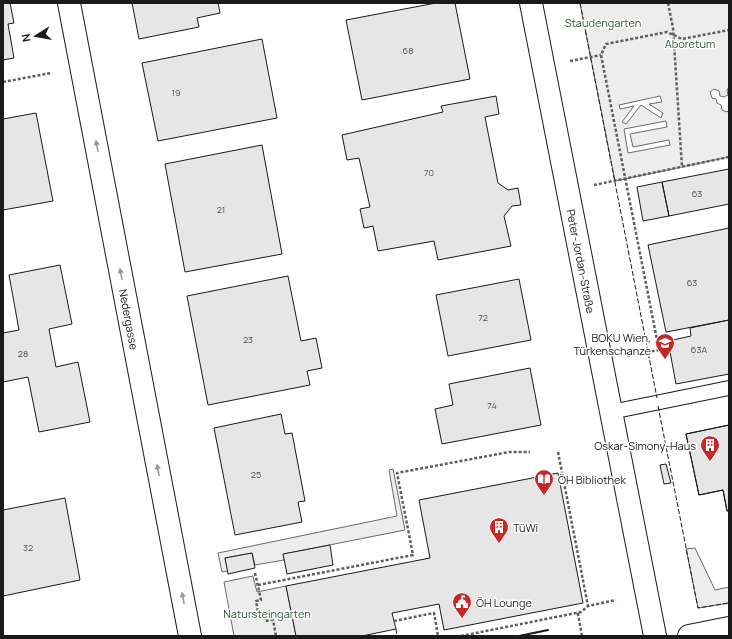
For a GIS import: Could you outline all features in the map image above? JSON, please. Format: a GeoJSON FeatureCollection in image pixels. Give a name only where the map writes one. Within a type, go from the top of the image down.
{"type":"FeatureCollection","features":[{"type":"Feature","properties":{"kind":"street","name":"Nedergasse"},"geometry":{"type":"LineString","coordinates":[[70,3],[190,636]]}},
{"type":"Feature","properties":{"kind":"street","name":"Peter-Jordan-Straße"},"geometry":{"type":"LineString","coordinates":[[531,3],[655,636]]}},
{"type":"Feature","properties":{"kind":"street"},"geometry":{"type":"LineString","coordinates":[[689,636],[729,628]]}},
{"type":"Feature","properties":{"kind":"lane"},"geometry":{"type":"LineString","coordinates":[[611,412],[729,388]]}},
{"type":"Feature","properties":{"kind":"path"},"geometry":{"type":"LineString","coordinates":[[668,3],[673,36],[682,167]]}},
{"type":"Feature","properties":{"kind":"path"},"geometry":{"type":"LineString","coordinates":[[659,350],[601,55],[606,44],[667,32],[682,40],[729,30]]}},
{"type":"Feature","properties":{"kind":"path"},"geometry":{"type":"LineString","coordinates":[[3,82],[51,72]]}},
{"type":"Feature","properties":{"kind":"path"},"geometry":{"type":"LineString","coordinates":[[568,191],[729,157]]}},
{"type":"Feature","properties":{"kind":"path"},"geometry":{"type":"LineString","coordinates":[[258,585],[413,555],[397,473],[509,452],[530,452]]}},
{"type":"Feature","properties":{"kind":"path"},"geometry":{"type":"LineString","coordinates":[[558,452],[588,606]]}},
{"type":"Feature","properties":{"kind":"path"},"geometry":{"type":"LineString","coordinates":[[255,573],[261,600],[256,601],[259,617],[264,616],[265,621],[273,620],[276,636]]}},
{"type":"Feature","properties":{"kind":"path"},"geometry":{"type":"LineString","coordinates":[[582,636],[578,614],[588,606],[616,600]]}},
{"type":"Feature","properties":{"kind":"path"},"geometry":{"type":"LineString","coordinates":[[461,636],[581,612]]}},
{"type":"Feature","properties":{"kind":"path"},"geometry":{"type":"LineString","coordinates":[[394,621],[434,613],[438,636]]}},
{"type":"Feature","properties":{"kind":"shaded area","name":"Aboretum"},"geometry":{"type":"Polygon","coordinates":[[[580,3],[729,3],[728,95],[724,97],[720,96],[719,91],[714,89],[710,92],[712,98],[716,99],[717,103],[721,105],[722,110],[727,112],[729,110],[729,157],[615,181],[580,3]],[[660,96],[619,105],[620,109],[634,106],[622,122],[626,124],[641,105],[661,118],[663,113],[649,104],[662,102],[660,96]],[[666,121],[624,129],[628,153],[670,145],[669,140],[633,147],[630,134],[667,127],[666,121]]]}},
{"type":"Feature","properties":{"kind":"shaded area"},"geometry":{"type":"Polygon","coordinates":[[[393,469],[405,530],[284,554],[284,560],[255,565],[252,553],[225,558],[228,571],[222,572],[218,553],[397,516],[389,470],[393,469]]]}},
{"type":"Feature","properties":{"kind":"shaded area"},"geometry":{"type":"Polygon","coordinates":[[[695,548],[715,590],[729,587],[729,603],[698,608],[686,549],[695,548]]]}},
{"type":"Feature","properties":{"kind":"shaded area","name":"Natursteingarten"},"geometry":{"type":"Polygon","coordinates":[[[253,576],[257,592],[286,586],[296,636],[234,636],[224,582],[253,576]]]}},
{"type":"Feature","properties":{"kind":"building"},"geometry":{"type":"Polygon","coordinates":[[[3,3],[10,3],[14,23],[8,24],[14,58],[3,60],[3,3]]]}},
{"type":"Feature","properties":{"kind":"building"},"geometry":{"type":"Polygon","coordinates":[[[132,3],[218,3],[220,13],[197,18],[199,27],[139,39],[132,3]]]}},
{"type":"Feature","properties":{"kind":"building"},"geometry":{"type":"Polygon","coordinates":[[[436,3],[455,3],[470,79],[362,100],[346,20],[436,3]]]}},
{"type":"Feature","properties":{"kind":"building"},"geometry":{"type":"Polygon","coordinates":[[[262,39],[277,118],[158,141],[142,63],[262,39]]]}},
{"type":"Feature","properties":{"kind":"building"},"geometry":{"type":"Polygon","coordinates":[[[496,96],[499,114],[485,117],[498,183],[508,190],[518,188],[521,205],[512,206],[504,216],[511,246],[438,260],[434,241],[378,251],[373,226],[364,228],[360,209],[370,207],[359,158],[347,160],[342,135],[443,112],[441,106],[496,96]]]}},
{"type":"Feature","properties":{"kind":"building"},"geometry":{"type":"Polygon","coordinates":[[[36,113],[53,201],[3,210],[3,119],[36,113]]]}},
{"type":"Feature","properties":{"kind":"building"},"geometry":{"type":"Polygon","coordinates":[[[262,145],[282,254],[185,272],[165,164],[262,145]]]}},
{"type":"Feature","properties":{"kind":"building"},"geometry":{"type":"Polygon","coordinates":[[[729,169],[729,204],[669,216],[662,182],[729,169]]]}},
{"type":"Feature","properties":{"kind":"building"},"geometry":{"type":"Polygon","coordinates":[[[662,182],[669,216],[643,221],[637,187],[662,182]]]}},
{"type":"Feature","properties":{"kind":"building"},"geometry":{"type":"Polygon","coordinates":[[[729,228],[729,320],[666,332],[648,245],[729,228]]]}},
{"type":"Feature","properties":{"kind":"building"},"geometry":{"type":"Polygon","coordinates":[[[60,265],[72,324],[49,329],[56,367],[78,362],[90,422],[39,432],[28,377],[3,382],[3,333],[19,330],[9,275],[60,265]]]}},
{"type":"Feature","properties":{"kind":"building"},"geometry":{"type":"Polygon","coordinates":[[[288,276],[301,341],[316,338],[322,368],[307,371],[310,385],[208,405],[187,296],[288,276]]]}},
{"type":"Feature","properties":{"kind":"building"},"geometry":{"type":"Polygon","coordinates":[[[519,279],[531,340],[448,356],[436,295],[519,279]]]}},
{"type":"Feature","properties":{"kind":"building"},"geometry":{"type":"Polygon","coordinates":[[[729,320],[729,374],[676,384],[668,341],[691,336],[690,328],[729,320]]]}},
{"type":"Feature","properties":{"kind":"building"},"geometry":{"type":"Polygon","coordinates":[[[530,368],[541,425],[442,444],[435,409],[453,405],[449,384],[530,368]]]}},
{"type":"Feature","properties":{"kind":"building"},"geometry":{"type":"Polygon","coordinates":[[[281,414],[285,434],[292,433],[305,501],[298,502],[302,522],[235,535],[214,428],[281,414]]]}},
{"type":"Feature","properties":{"kind":"building","name":"Oskar-Simony-Haus"},"geometry":{"type":"Polygon","coordinates":[[[729,425],[729,511],[727,511],[723,490],[699,495],[686,434],[729,425]]]}},
{"type":"Feature","properties":{"kind":"building","name":"Oskar-Simony-Haus"},"geometry":{"type":"Polygon","coordinates":[[[729,425],[729,511],[727,511],[723,490],[699,495],[686,434],[729,425]]]}},
{"type":"Feature","properties":{"kind":"building"},"geometry":{"type":"Polygon","coordinates":[[[666,464],[671,483],[664,484],[660,465],[666,464]]]}},
{"type":"Feature","properties":{"kind":"building","name":"TüWi"},"geometry":{"type":"Polygon","coordinates":[[[558,473],[583,603],[444,630],[439,604],[392,613],[396,629],[362,636],[296,636],[286,586],[430,558],[419,500],[558,473]]]}},
{"type":"Feature","properties":{"kind":"building"},"geometry":{"type":"Polygon","coordinates":[[[65,498],[80,580],[3,596],[3,510],[65,498]]]}},
{"type":"Feature","properties":{"kind":"building"},"geometry":{"type":"Polygon","coordinates":[[[330,545],[333,565],[287,574],[283,554],[330,545]]]}},
{"type":"Feature","properties":{"kind":"building"},"geometry":{"type":"Polygon","coordinates":[[[252,553],[255,568],[228,574],[225,558],[252,553]]]}},
{"type":"Feature","properties":{"kind":"fence"},"geometry":{"type":"LineString","coordinates":[[580,3],[657,398]]}},
{"type":"Feature","properties":{"kind":"fence"},"geometry":{"type":"LineString","coordinates":[[658,406],[698,608],[729,603]]}},
{"type":"Feature","properties":{"kind":"fence"},"geometry":{"type":"LineString","coordinates":[[396,629],[397,636]]}},
{"type":"Feature","properties":{"kind":"wall"},"geometry":{"type":"LineString","coordinates":[[519,636],[548,630]]}},
{"type":"Feature","properties":{"kind":"place","name":"BOKU Wien, Türkenschanze"},"geometry":{"type":"Point","coordinates":[665,360]}},
{"type":"Feature","properties":{"kind":"place","name":"Oskar-Simony-Haus"},"geometry":{"type":"Point","coordinates":[710,462]}},
{"type":"Feature","properties":{"kind":"place","name":"ÖH Bibliothek"},"geometry":{"type":"Point","coordinates":[544,496]}},
{"type":"Feature","properties":{"kind":"place","name":"TüWi"},"geometry":{"type":"Point","coordinates":[499,544]}},
{"type":"Feature","properties":{"kind":"place","name":"ÖH Lounge"},"geometry":{"type":"Point","coordinates":[462,619]}},
{"type":"Feature","properties":{"kind":"park label","name":"Staudengarten"},"geometry":{"type":"Point","coordinates":[603,22]}}]}
